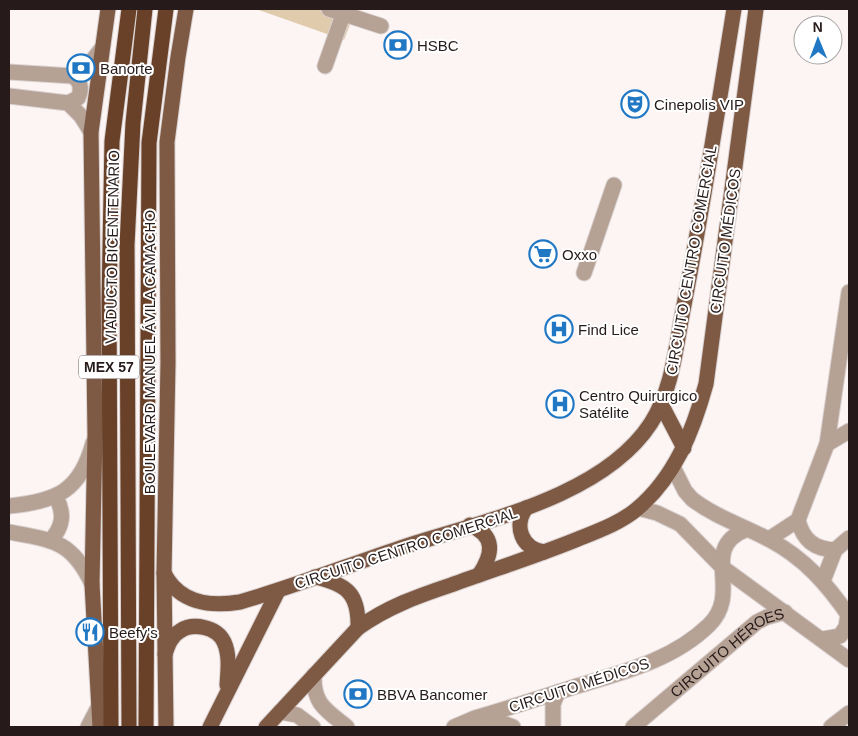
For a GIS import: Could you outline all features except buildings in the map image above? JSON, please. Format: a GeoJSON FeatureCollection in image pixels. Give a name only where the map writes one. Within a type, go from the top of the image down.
{"type":"FeatureCollection","features":[{"type":"Feature","properties":{"kind":"highway","name":"MEX 57"},"geometry":{"type":"LineString","coordinates":[[111,727],[108,302],[112,150],[129,9]]}},
{"type":"Feature","properties":{"kind":"highway","name":"VIADUCTO BICENTENARIO"},"geometry":{"type":"LineString","coordinates":[[129,727],[127,245],[132,123],[145,9]]}},
{"type":"Feature","properties":{"kind":"highway","name":"BOULEVARD MANUEL ÁVILA CAMACHO"},"geometry":{"type":"LineString","coordinates":[[146,727],[149,143],[166,9]]}},
{"type":"Feature","properties":{"kind":"main road"},"geometry":{"type":"LineString","coordinates":[[100,727],[92,584],[96,434],[91,132],[108,9]]}},
{"type":"Feature","properties":{"kind":"main road","name":"BOULEVARD MANUEL ÁVILA CAMACHO"},"geometry":{"type":"LineString","coordinates":[[166,727],[164,573],[168,363],[167,142],[186,9]]}},
{"type":"Feature","properties":{"kind":"main road","name":"CIRCUITO CENTRO COMERCIAL"},"geometry":{"type":"LineString","coordinates":[[164,573],[171,585],[182,594],[206,604],[240,602],[526,508],[588,481],[611,465],[642,435],[661,404],[670,374],[699,227],[734,9]]}},
{"type":"Feature","properties":{"kind":"main road","name":"CIRCUITO MÉDICOS"},"geometry":{"type":"LineString","coordinates":[[266,727],[358,628],[387,608],[544,552],[613,525],[638,508],[657,489],[673,467],[684,448],[698,413],[706,384],[756,9]]}},
{"type":"Feature","properties":{"kind":"main road"},"geometry":{"type":"LineString","coordinates":[[661,404],[684,448]]}},
{"type":"Feature","properties":{"kind":"main road"},"geometry":{"type":"LineString","coordinates":[[526,508],[520,524],[522,536],[529,546],[544,552]]}},
{"type":"Feature","properties":{"kind":"main road"},"geometry":{"type":"LineString","coordinates":[[470,525],[481,531],[489,543],[490,556],[479,575]]}},
{"type":"Feature","properties":{"kind":"main road"},"geometry":{"type":"LineString","coordinates":[[315,577],[340,584],[347,590],[356,604],[358,628]]}},
{"type":"Feature","properties":{"kind":"main road"},"geometry":{"type":"LineString","coordinates":[[210,727],[278,591]]}},
{"type":"Feature","properties":{"kind":"main road"},"geometry":{"type":"LineString","coordinates":[[164,657],[170,641],[179,631],[189,627],[202,627],[215,632],[224,641],[227,653],[226,693]]}},
{"type":"Feature","properties":{"kind":"street"},"geometry":{"type":"LineString","coordinates":[[325,66],[339,10],[381,26]]}},
{"type":"Feature","properties":{"kind":"street"},"geometry":{"type":"LineString","coordinates":[[9,72],[73,76],[82,71],[102,48]]}},
{"type":"Feature","properties":{"kind":"street"},"geometry":{"type":"LineString","coordinates":[[68,104],[78,98],[81,90],[79,83],[73,76]]}},
{"type":"Feature","properties":{"kind":"street"},"geometry":{"type":"LineString","coordinates":[[9,96],[68,104],[81,116],[91,132]]}},
{"type":"Feature","properties":{"kind":"street"},"geometry":{"type":"LineString","coordinates":[[584,273],[614,185]]}},
{"type":"Feature","properties":{"kind":"street"},"geometry":{"type":"LineString","coordinates":[[835,550],[822,550],[810,543],[801,533],[798,520],[827,444],[849,292]]}},
{"type":"Feature","properties":{"kind":"street"},"geometry":{"type":"LineString","coordinates":[[827,444],[849,431]]}},
{"type":"Feature","properties":{"kind":"street"},"geometry":{"type":"LineString","coordinates":[[9,506],[56,497],[76,480],[88,460],[96,434]]}},
{"type":"Feature","properties":{"kind":"street"},"geometry":{"type":"LineString","coordinates":[[673,467],[682,486],[692,499],[745,530],[769,539],[805,563],[824,581],[849,615],[846,627],[840,636],[822,639]]}},
{"type":"Feature","properties":{"kind":"street"},"geometry":{"type":"LineString","coordinates":[[50,541],[58,533],[62,519],[56,497]]}},
{"type":"Feature","properties":{"kind":"street"},"geometry":{"type":"LineString","coordinates":[[638,508],[657,513],[680,524],[722,567],[785,612]]}},
{"type":"Feature","properties":{"kind":"street"},"geometry":{"type":"LineString","coordinates":[[769,539],[798,520]]}},
{"type":"Feature","properties":{"kind":"street","name":"CIRCUITO MÉDICOS"},"geometry":{"type":"LineString","coordinates":[[454,727],[475,718],[647,665],[692,640],[712,622],[719,612],[724,590],[722,553],[726,543],[732,537],[745,530]]}},
{"type":"Feature","properties":{"kind":"street"},"geometry":{"type":"LineString","coordinates":[[9,532],[50,541],[74,554],[82,564],[92,584]]}},
{"type":"Feature","properties":{"kind":"street"},"geometry":{"type":"LineString","coordinates":[[824,581],[835,550],[849,538]]}},
{"type":"Feature","properties":{"kind":"street","name":"CIRCUITO HÉROES"},"geometry":{"type":"LineString","coordinates":[[633,727],[758,622],[767,617],[785,612],[849,660]]}},
{"type":"Feature","properties":{"kind":"street"},"geometry":{"type":"LineString","coordinates":[[314,675],[314,689],[320,705],[346,727]]}},
{"type":"Feature","properties":{"kind":"street"},"geometry":{"type":"LineString","coordinates":[[553,727],[553,704],[558,692]]}},
{"type":"Feature","properties":{"kind":"street"},"geometry":{"type":"LineString","coordinates":[[88,727],[100,704]]}},
{"type":"Feature","properties":{"kind":"street"},"geometry":{"type":"LineString","coordinates":[[280,712],[297,715],[313,727]]}},
{"type":"Feature","properties":{"kind":"street"},"geometry":{"type":"LineString","coordinates":[[832,727],[849,712]]}},
{"type":"Feature","properties":{"kind":"street"},"geometry":{"type":"LineString","coordinates":[[475,718],[494,720],[513,727]]}},
{"type":"Feature","properties":{"kind":"shaded area"},"geometry":{"type":"Polygon","coordinates":[[[256,9],[356,9],[344,40],[256,9]]]}},
{"type":"Feature","properties":{"kind":"place","name":"HSBC"},"geometry":{"type":"Point","coordinates":[398,45]}},
{"type":"Feature","properties":{"kind":"place","name":"Banorte"},"geometry":{"type":"Point","coordinates":[81,68]}},
{"type":"Feature","properties":{"kind":"place","name":"Cinepolis VIP"},"geometry":{"type":"Point","coordinates":[635,104]}},
{"type":"Feature","properties":{"kind":"place","name":"Oxxo"},"geometry":{"type":"Point","coordinates":[543,254]}},
{"type":"Feature","properties":{"kind":"place","name":"Find Lice"},"geometry":{"type":"Point","coordinates":[559,329]}},
{"type":"Feature","properties":{"kind":"place","name":"Centro Quirurgico Satélite"},"geometry":{"type":"Point","coordinates":[560,404]}},
{"type":"Feature","properties":{"kind":"place","name":"Beefy's"},"geometry":{"type":"Point","coordinates":[90,632]}},
{"type":"Feature","properties":{"kind":"place","name":"BBVA Bancomer"},"geometry":{"type":"Point","coordinates":[358,694]}}]}
